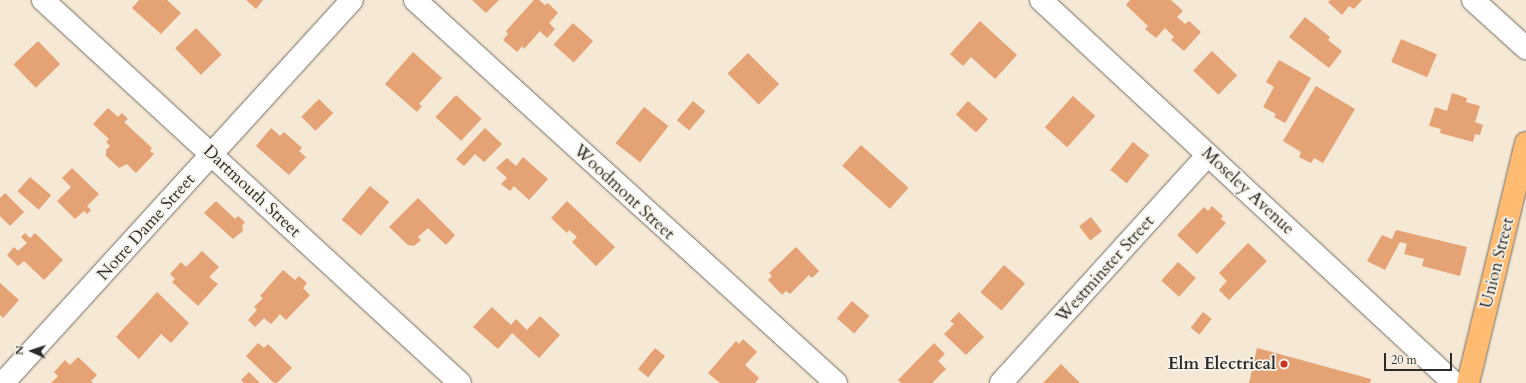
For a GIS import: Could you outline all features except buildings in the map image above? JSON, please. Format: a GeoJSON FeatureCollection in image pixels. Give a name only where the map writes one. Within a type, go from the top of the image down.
{"type":"FeatureCollection","features":[{"type":"Feature","properties":{"kind":"main road","name":"Union Street"},"geometry":{"type":"LineString","coordinates":[[1468,383],[1526,143]]}},
{"type":"Feature","properties":{"kind":"street","name":"Dartmouth Street"},"geometry":{"type":"LineString","coordinates":[[42,0],[212,154],[460,383]]}},
{"type":"Feature","properties":{"kind":"street","name":"Notre Dame Street"},"geometry":{"type":"LineString","coordinates":[[3,383],[352,0]]}},
{"type":"Feature","properties":{"kind":"street","name":"Woodmont Street"},"geometry":{"type":"LineString","coordinates":[[415,0],[836,383]]}},
{"type":"Feature","properties":{"kind":"street","name":"Moseley Avenue"},"geometry":{"type":"LineString","coordinates":[[1041,0],[1454,383]]}},
{"type":"Feature","properties":{"kind":"street"},"geometry":{"type":"LineString","coordinates":[[1473,0],[1526,48]]}},
{"type":"Feature","properties":{"kind":"street","name":"Westminster Street"},"geometry":{"type":"LineString","coordinates":[[1001,383],[1208,155]]}},
{"type":"Feature","properties":{"kind":"place","name":"Elm Electrical"},"geometry":{"type":"Point","coordinates":[1284,364]}}]}
